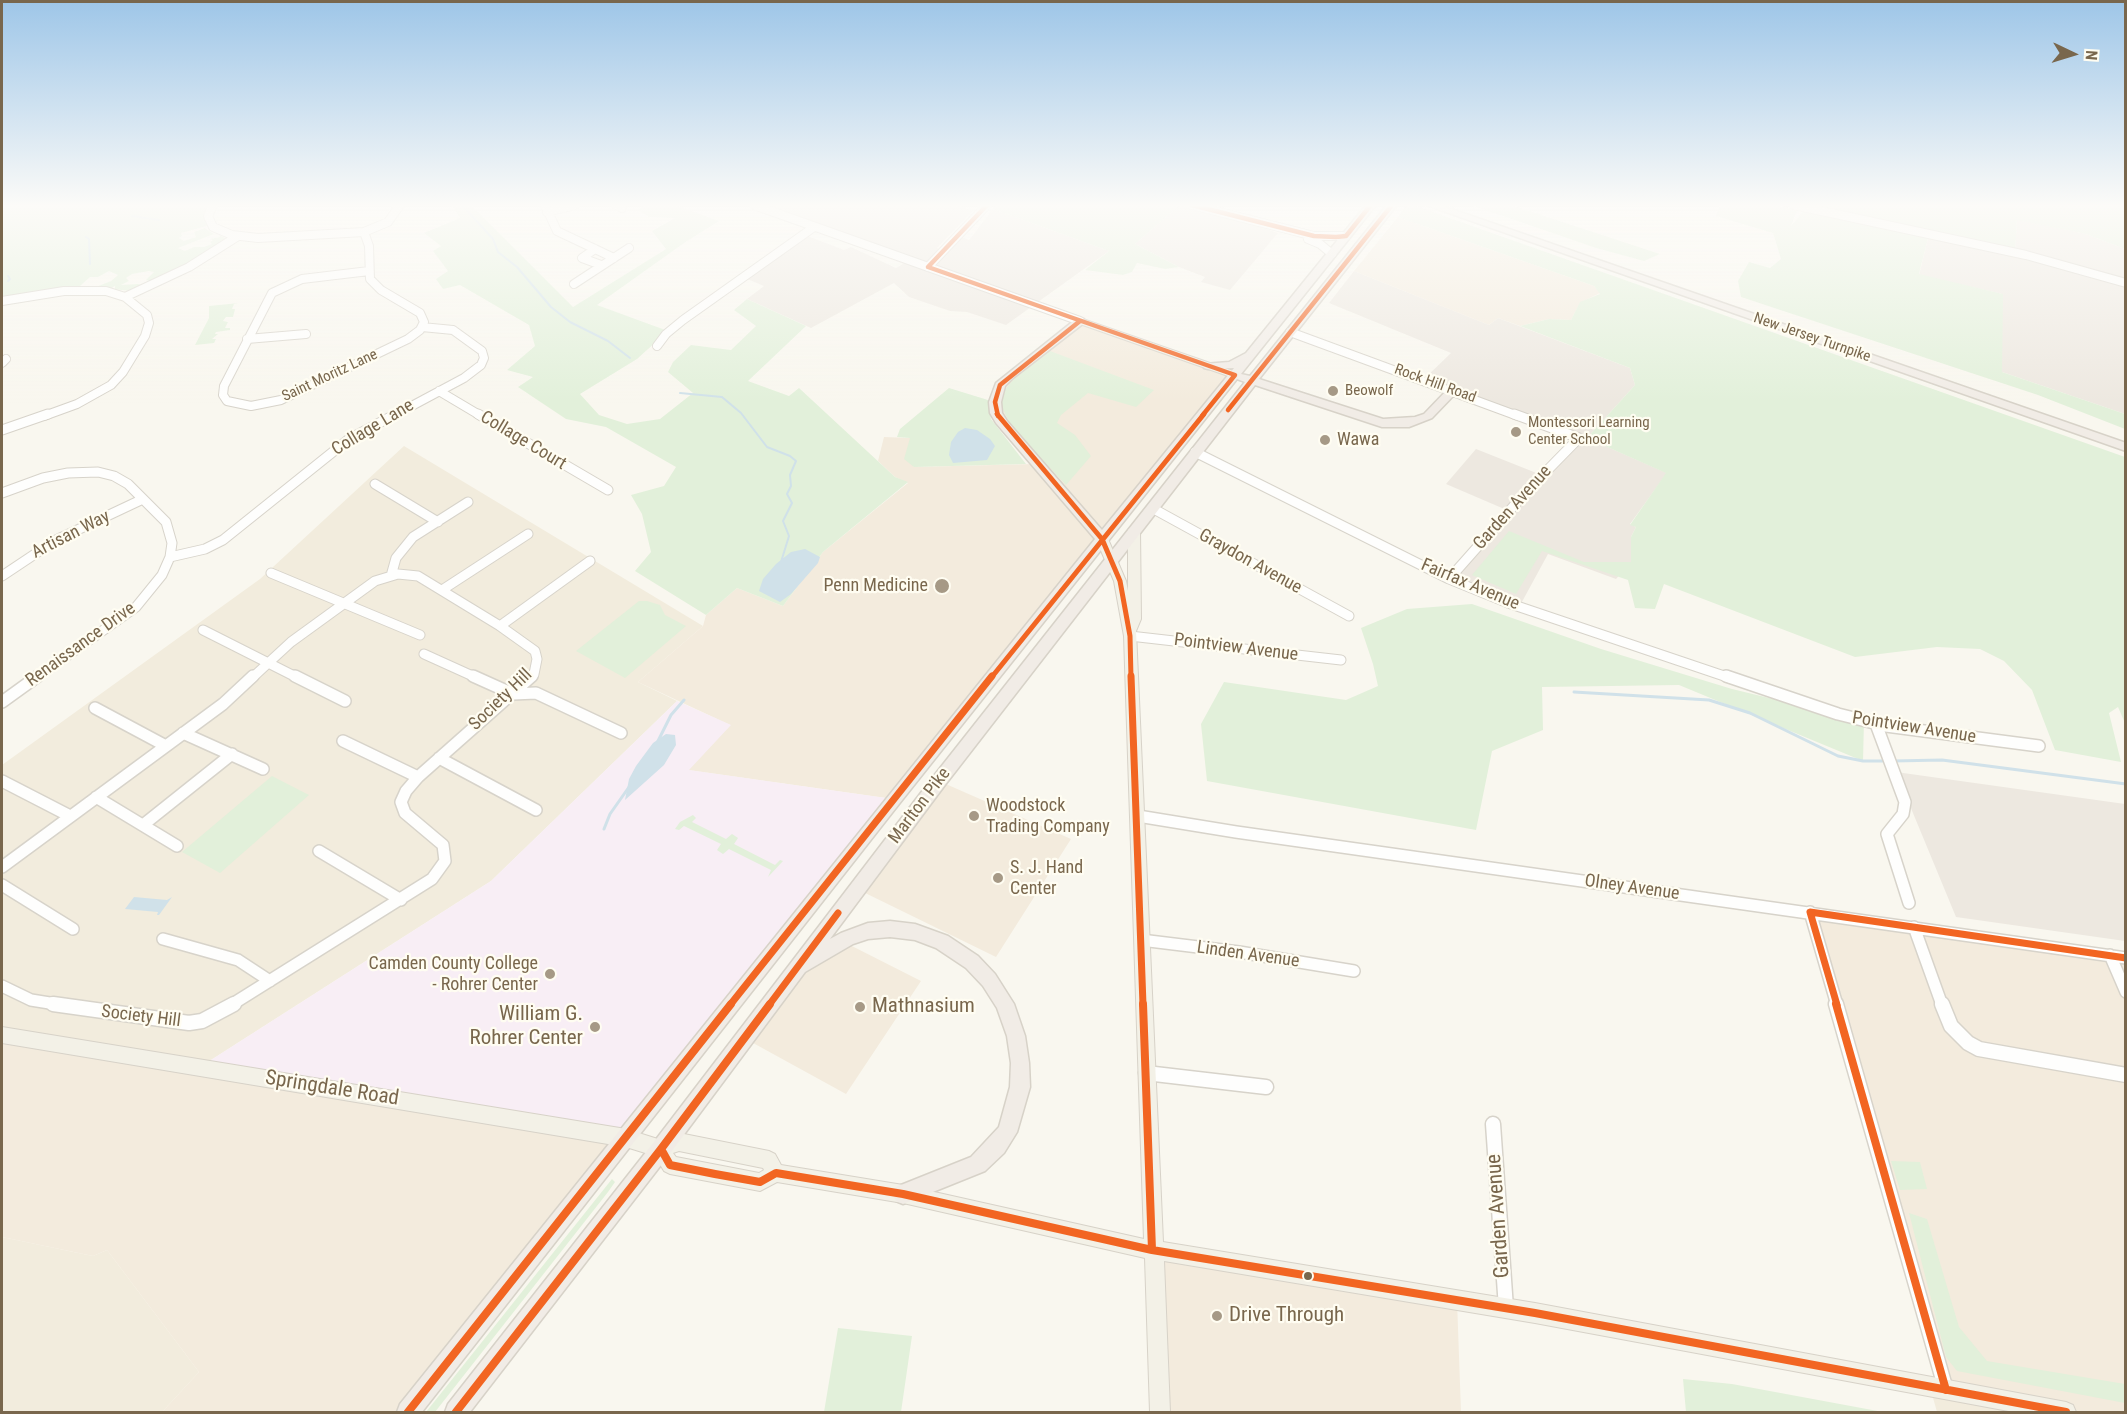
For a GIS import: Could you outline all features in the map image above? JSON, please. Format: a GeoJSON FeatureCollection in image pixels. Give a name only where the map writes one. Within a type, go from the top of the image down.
{"type":"FeatureCollection","features":[{"type":"Feature","properties":{"kind":"highway","name":"Marlton Pike"},"geometry":{"type":"LineString","coordinates":[[408,1413],[850,853],[1318,271]]}},
{"type":"Feature","properties":{"kind":"highway","name":"Marlton Pike"},"geometry":{"type":"LineString","coordinates":[[456,1413],[661,1149],[939,781],[1339,271]]}},
{"type":"Feature","properties":{"kind":"highway","name":"New Jersey Turnpike"},"geometry":{"type":"LineString","coordinates":[[1621,271],[2126,447]]}},
{"type":"Feature","properties":{"kind":"highway","name":"New Jersey Turnpike"},"geometry":{"type":"LineString","coordinates":[[1643,271],[2126,438]]}},
{"type":"Feature","properties":{"kind":"highway"},"geometry":{"type":"LineString","coordinates":[[1080,321],[1000,385],[995,402],[996,413],[1002,423],[1102,539]]}},
{"type":"Feature","properties":{"kind":"highway"},"geometry":{"type":"LineString","coordinates":[[1208,366],[1231,365],[1253,352]]}},
{"type":"Feature","properties":{"kind":"highway"},"geometry":{"type":"LineString","coordinates":[[1235,375],[1382,423],[1409,423],[1428,416],[1453,390]]}},
{"type":"Feature","properties":{"kind":"highway"},"geometry":{"type":"LineString","coordinates":[[798,967],[810,963],[847,938],[868,931],[890,929],[915,932],[942,942],[972,962],[989,980],[1005,1004],[1016,1036],[1020,1062],[1020,1087],[1007,1132],[997,1146],[978,1164],[903,1194]]}},
{"type":"Feature","properties":{"kind":"main road"},"geometry":{"type":"LineString","coordinates":[[1080,321],[1235,375]]}},
{"type":"Feature","properties":{"kind":"main road"},"geometry":{"type":"LineString","coordinates":[[1130,636],[1135,619],[1134,530]]}},
{"type":"Feature","properties":{"kind":"main road"},"geometry":{"type":"LineString","coordinates":[[1102,539],[1120,581],[1130,636],[1160,1413]]}},
{"type":"Feature","properties":{"kind":"main road","name":"Springdale Road"},"geometry":{"type":"LineString","coordinates":[[2,1035],[626,1138],[661,1149],[670,1166],[759,1182],[776,1173],[903,1194],[1152,1250],[1506,1308],[1946,1390],[2039,1410],[2066,1413]]}},
{"type":"Feature","properties":{"kind":"street"},"geometry":{"type":"LineString","coordinates":[[125,297],[180,271]]}},
{"type":"Feature","properties":{"kind":"street"},"geometry":{"type":"LineString","coordinates":[[369,271],[370,279],[378,287],[420,314],[424,322],[422,327]]}},
{"type":"Feature","properties":{"kind":"street","name":"Saint Moritz Lane"},"geometry":{"type":"LineString","coordinates":[[369,271],[307,278],[280,287],[269,296],[223,393],[227,401],[251,406],[289,397],[408,339],[422,327]]}},
{"type":"Feature","properties":{"kind":"street"},"geometry":{"type":"LineString","coordinates":[[574,284],[592,271]]}},
{"type":"Feature","properties":{"kind":"street"},"geometry":{"type":"LineString","coordinates":[[657,346],[666,334],[683,320],[752,271]]}},
{"type":"Feature","properties":{"kind":"street"},"geometry":{"type":"LineString","coordinates":[[939,271],[1080,321]]}},
{"type":"Feature","properties":{"kind":"street"},"geometry":{"type":"LineString","coordinates":[[2083,271],[2126,283]]}},
{"type":"Feature","properties":{"kind":"street"},"geometry":{"type":"LineString","coordinates":[[2,302],[74,290],[106,291],[125,297],[143,310],[149,325],[119,378],[106,388],[83,401],[2,430]]}},
{"type":"Feature","properties":{"kind":"street","name":"Collage Lane"},"geometry":{"type":"LineString","coordinates":[[170,557],[205,549],[223,540],[349,439],[476,370],[484,355],[481,349],[453,330],[422,327]]}},
{"type":"Feature","properties":{"kind":"street","name":"Rock Hill Road"},"geometry":{"type":"LineString","coordinates":[[1290,332],[1579,438]]}},
{"type":"Feature","properties":{"kind":"street"},"geometry":{"type":"LineString","coordinates":[[247,339],[306,334]]}},
{"type":"Feature","properties":{"kind":"street","name":"Collage Court"},"geometry":{"type":"LineString","coordinates":[[439,391],[608,490]]}},
{"type":"Feature","properties":{"kind":"street","name":"Garden Avenue"},"geometry":{"type":"LineString","coordinates":[[1449,579],[1527,491],[1579,438]]}},
{"type":"Feature","properties":{"kind":"street","name":"Fairfax Avenue"},"geometry":{"type":"LineString","coordinates":[[1195,452],[1449,579],[1508,603],[1758,688]]}},
{"type":"Feature","properties":{"kind":"street"},"geometry":{"type":"LineString","coordinates":[[2,493],[54,475],[98,472],[119,478],[168,525],[172,543],[170,557]]}},
{"type":"Feature","properties":{"kind":"street"},"geometry":{"type":"LineString","coordinates":[[375,484],[438,522]]}},
{"type":"Feature","properties":{"kind":"street","name":"Artisan Way"},"geometry":{"type":"LineString","coordinates":[[2,576],[56,540],[143,500]]}},
{"type":"Feature","properties":{"kind":"street"},"geometry":{"type":"LineString","coordinates":[[391,576],[396,558],[413,537],[468,502]]}},
{"type":"Feature","properties":{"kind":"street","name":"Graydon Avenue"},"geometry":{"type":"LineString","coordinates":[[1152,508],[1348,616]]}},
{"type":"Feature","properties":{"kind":"street"},"geometry":{"type":"LineString","coordinates":[[442,590],[528,534]]}},
{"type":"Feature","properties":{"kind":"street","name":"Renaissance Drive"},"geometry":{"type":"LineString","coordinates":[[2,702],[132,611],[155,586],[170,557]]}},
{"type":"Feature","properties":{"kind":"street"},"geometry":{"type":"LineString","coordinates":[[500,626],[590,561]]}},
{"type":"Feature","properties":{"kind":"street"},"geometry":{"type":"LineString","coordinates":[[271,573],[420,636]]}},
{"type":"Feature","properties":{"kind":"street","name":"Society Hill"},"geometry":{"type":"LineString","coordinates":[[2,867],[223,704],[267,662],[344,602],[375,581],[391,576],[409,574],[418,576],[530,645],[537,659],[534,674],[418,777],[406,791],[402,804],[405,813],[443,845],[445,861],[432,879],[222,1011],[202,1021],[189,1023],[31,1000],[2,986]]}},
{"type":"Feature","properties":{"kind":"street"},"geometry":{"type":"LineString","coordinates":[[203,630],[345,701]]}},
{"type":"Feature","properties":{"kind":"street","name":"Pointview Avenue"},"geometry":{"type":"LineString","coordinates":[[1130,636],[1341,660]]}},
{"type":"Feature","properties":{"kind":"street"},"geometry":{"type":"LineString","coordinates":[[424,654],[513,694],[536,693],[621,733]]}},
{"type":"Feature","properties":{"kind":"street","name":"Pointview Avenue"},"geometry":{"type":"LineString","coordinates":[[1758,688],[1876,724],[2039,746]]}},
{"type":"Feature","properties":{"kind":"street"},"geometry":{"type":"LineString","coordinates":[[95,708],[166,746]]}},
{"type":"Feature","properties":{"kind":"street"},"geometry":{"type":"LineString","coordinates":[[1876,724],[1905,802],[1903,814],[1888,830],[1888,843],[1909,903]]}},
{"type":"Feature","properties":{"kind":"street"},"geometry":{"type":"LineString","coordinates":[[183,733],[263,769]]}},
{"type":"Feature","properties":{"kind":"street"},"geometry":{"type":"LineString","coordinates":[[343,741],[418,777]]}},
{"type":"Feature","properties":{"kind":"street"},"geometry":{"type":"LineString","coordinates":[[143,825],[232,754]]}},
{"type":"Feature","properties":{"kind":"street"},"geometry":{"type":"LineString","coordinates":[[439,758],[536,810]]}},
{"type":"Feature","properties":{"kind":"street"},"geometry":{"type":"LineString","coordinates":[[2,781],[70,816]]}},
{"type":"Feature","properties":{"kind":"street"},"geometry":{"type":"LineString","coordinates":[[96,797],[177,846]]}},
{"type":"Feature","properties":{"kind":"street","name":"Olney Avenue"},"geometry":{"type":"LineString","coordinates":[[1138,816],[1236,832],[2126,958]]}},
{"type":"Feature","properties":{"kind":"street"},"geometry":{"type":"LineString","coordinates":[[319,851],[401,900]]}},
{"type":"Feature","properties":{"kind":"street"},"geometry":{"type":"LineString","coordinates":[[2,885],[73,929]]}},
{"type":"Feature","properties":{"kind":"street"},"geometry":{"type":"LineString","coordinates":[[1810,912],[1946,1390]]}},
{"type":"Feature","properties":{"kind":"street"},"geometry":{"type":"LineString","coordinates":[[1914,927],[1947,1019],[1968,1043],[1979,1049],[2126,1075]]}},
{"type":"Feature","properties":{"kind":"street"},"geometry":{"type":"LineString","coordinates":[[163,939],[238,960],[270,981]]}},
{"type":"Feature","properties":{"kind":"street","name":"Linden Avenue"},"geometry":{"type":"LineString","coordinates":[[1141,940],[1239,952],[1354,971]]}},
{"type":"Feature","properties":{"kind":"street"},"geometry":{"type":"LineString","coordinates":[[2110,955],[2126,992]]}},
{"type":"Feature","properties":{"kind":"street"},"geometry":{"type":"LineString","coordinates":[[1146,1073],[1266,1088]]}},
{"type":"Feature","properties":{"kind":"street","name":"Garden Avenue"},"geometry":{"type":"LineString","coordinates":[[1493,1124],[1506,1308]]}},
{"type":"Feature","properties":{"kind":"shaded area"},"geometry":{"type":"Polygon","coordinates":[[[755,271],[1081,271],[1006,325],[967,312],[950,311],[909,297],[894,283],[811,328],[747,299],[764,286],[745,278],[755,271]]]}},
{"type":"Feature","properties":{"kind":"shaded area"},"geometry":{"type":"Polygon","coordinates":[[[1189,271],[1246,271],[1230,290],[1201,282],[1205,277],[1189,271]]]}},
{"type":"Feature","properties":{"kind":"shaded area"},"geometry":{"type":"Polygon","coordinates":[[[1354,271],[1551,271],[1594,286],[1600,293],[1580,303],[1571,320],[1549,319],[1520,326],[1498,318],[1489,325],[1354,271]]]}},
{"type":"Feature","properties":{"kind":"shaded area"},"geometry":{"type":"Polygon","coordinates":[[[1354,271],[1489,325],[1498,318],[1630,368],[1635,385],[1587,438],[1426,377],[1451,353],[1329,303],[1354,271]]]}},
{"type":"Feature","properties":{"kind":"shaded area"},"geometry":{"type":"Polygon","coordinates":[[[1920,271],[2125,271],[2125,414],[2002,372],[2002,294],[1919,275],[1920,271]]]}},
{"type":"Feature","properties":{"kind":"shaded area"},"geometry":{"type":"Polygon","coordinates":[[[1080,321],[1235,375],[893,799],[688,770],[730,725],[638,682],[703,626],[706,615],[737,588],[783,606],[823,552],[908,483],[895,477],[878,461],[884,437],[910,438],[914,467],[1035,464],[1002,423],[1000,385],[1080,321]]]}},
{"type":"Feature","properties":{"kind":"shaded area"},"geometry":{"type":"Polygon","coordinates":[[[965,428],[977,430],[990,439],[995,446],[987,460],[953,463],[949,455],[951,442],[958,432],[965,428]]]}},
{"type":"Feature","properties":{"kind":"shaded area"},"geometry":{"type":"Polygon","coordinates":[[[1587,438],[1667,473],[1630,524],[1636,527],[1631,537],[1631,562],[1616,579],[1548,554],[1517,611],[1452,584],[1509,511],[1446,484],[1476,449],[1544,476],[1587,438]]]}},
{"type":"Feature","properties":{"kind":"shaded area"},"geometry":{"type":"Polygon","coordinates":[[[404,446],[703,626],[638,682],[677,701],[491,881],[200,1067],[2,1035],[2,765],[260,579],[404,446]]]}},
{"type":"Feature","properties":{"kind":"shaded area"},"geometry":{"type":"Polygon","coordinates":[[[805,549],[820,557],[818,563],[791,594],[780,602],[759,591],[763,579],[776,564],[791,552],[805,549]]]}},
{"type":"Feature","properties":{"kind":"shaded area","name":"Camden County College - Rohrer Center"},"geometry":{"type":"Polygon","coordinates":[[[677,701],[731,725],[689,770],[893,799],[626,1138],[200,1067],[491,881],[677,701]]]}},
{"type":"Feature","properties":{"kind":"shaded area"},"geometry":{"type":"Polygon","coordinates":[[[666,734],[675,735],[676,745],[664,765],[625,800],[629,779],[636,766],[653,743],[666,734]]]}},
{"type":"Feature","properties":{"kind":"shaded area"},"geometry":{"type":"Polygon","coordinates":[[[1896,772],[2125,804],[2125,941],[1956,917],[1896,772]]]}},
{"type":"Feature","properties":{"kind":"shaded area"},"geometry":{"type":"Polygon","coordinates":[[[939,781],[1071,839],[996,957],[857,889],[939,781]]]}},
{"type":"Feature","properties":{"kind":"shaded area"},"geometry":{"type":"Polygon","coordinates":[[[134,897],[167,900],[172,897],[157,915],[158,912],[125,909],[134,897]]]}},
{"type":"Feature","properties":{"kind":"shaded area"},"geometry":{"type":"Polygon","coordinates":[[[1810,912],[2125,958],[2125,1412],[2068,1412],[1946,1390],[1810,912]]]}},
{"type":"Feature","properties":{"kind":"shaded area"},"geometry":{"type":"Polygon","coordinates":[[[842,941],[921,981],[846,1094],[744,1038],[798,967],[842,941]]]}},
{"type":"Feature","properties":{"kind":"shaded area"},"geometry":{"type":"Polygon","coordinates":[[[2,1034],[626,1138],[408,1412],[162,1412],[199,1372],[107,1250],[93,1256],[2,1237],[2,1034]]]}},
{"type":"Feature","properties":{"kind":"shaded area"},"geometry":{"type":"Polygon","coordinates":[[[2,1237],[93,1256],[107,1250],[199,1372],[162,1412],[2,1412],[2,1237]]]}},
{"type":"Feature","properties":{"kind":"shaded area"},"geometry":{"type":"Polygon","coordinates":[[[1152,1250],[1457,1300],[1461,1412],[1160,1412],[1152,1250]]]}},
{"type":"Feature","properties":{"kind":"shaded area"},"geometry":{"type":"Polygon","coordinates":[[[1930,1387],[2068,1412],[1937,1412],[1930,1387]]]}},
{"type":"Feature","properties":{"kind":"green space"},"geometry":{"type":"Polygon","coordinates":[[[2,271],[175,271],[153,282],[146,280],[154,272],[132,274],[126,278],[129,281],[121,285],[144,286],[132,291],[111,289],[115,289],[115,286],[110,289],[84,287],[96,287],[111,281],[118,275],[109,271],[98,277],[90,277],[80,286],[2,298],[2,271]]]}},
{"type":"Feature","properties":{"kind":"green space"},"geometry":{"type":"Polygon","coordinates":[[[448,271],[537,271],[573,307],[631,271],[645,271],[597,305],[668,331],[637,359],[580,394],[599,415],[627,424],[660,419],[693,393],[668,372],[673,362],[691,345],[731,350],[756,326],[734,310],[747,299],[806,326],[748,381],[789,396],[799,388],[895,477],[908,482],[823,552],[783,606],[737,588],[706,615],[635,571],[651,552],[642,514],[631,495],[664,486],[676,467],[606,427],[566,419],[518,387],[533,377],[507,370],[535,346],[529,325],[460,285],[443,289],[436,279],[448,271]]]}},
{"type":"Feature","properties":{"kind":"green space"},"geometry":{"type":"Polygon","coordinates":[[[1092,271],[1133,271],[1123,275],[1092,271]]]}},
{"type":"Feature","properties":{"kind":"green space"},"geometry":{"type":"Polygon","coordinates":[[[1551,271],[1599,271],[2125,457],[2125,723],[2118,707],[2109,713],[2121,762],[2055,750],[2032,690],[2004,661],[1980,649],[1937,647],[1855,657],[1664,584],[1655,609],[1635,608],[1628,580],[1542,551],[1516,594],[1472,575],[1509,531],[1584,562],[1631,562],[1631,537],[1636,527],[1630,525],[1666,473],[1587,438],[1635,385],[1630,368],[1520,326],[1549,319],[1571,320],[1580,302],[1600,294],[1594,286],[1551,271]]]}},
{"type":"Feature","properties":{"kind":"green space"},"geometry":{"type":"Polygon","coordinates":[[[1744,271],[1920,271],[1919,274],[2003,294],[2002,372],[2125,414],[2125,429],[2038,395],[1741,297],[1738,281],[1744,271]]]}},
{"type":"Feature","properties":{"kind":"green space"},"geometry":{"type":"Polygon","coordinates":[[[239,303],[234,304],[233,317],[226,317],[223,321],[228,322],[225,328],[230,328],[230,330],[216,332],[215,334],[218,334],[212,339],[216,339],[214,343],[195,345],[209,318],[209,306],[239,303]]]}},
{"type":"Feature","properties":{"kind":"green space"},"geometry":{"type":"Polygon","coordinates":[[[1050,351],[1154,390],[1136,407],[1088,393],[1061,415],[1057,423],[1075,435],[1091,456],[1066,485],[1011,426],[1001,405],[1004,391],[1013,380],[1050,351]]]}},
{"type":"Feature","properties":{"kind":"green space"},"geometry":{"type":"Polygon","coordinates":[[[949,388],[988,400],[991,419],[1026,464],[914,467],[904,459],[910,438],[897,437],[900,429],[949,388]]]}},
{"type":"Feature","properties":{"kind":"green space"},"geometry":{"type":"Polygon","coordinates":[[[639,601],[660,605],[665,615],[686,626],[625,678],[576,651],[639,601]]]}},
{"type":"Feature","properties":{"kind":"green space"},"geometry":{"type":"Polygon","coordinates":[[[1472,604],[1601,649],[1732,689],[1864,721],[1863,761],[1679,685],[1542,687],[1543,730],[1492,751],[1476,830],[1207,781],[1201,724],[1224,682],[1346,700],[1378,686],[1361,628],[1407,609],[1472,604]]]}},
{"type":"Feature","properties":{"kind":"green space"},"geometry":{"type":"Polygon","coordinates":[[[272,776],[309,795],[220,873],[182,852],[272,776]]]}},
{"type":"Feature","properties":{"kind":"green space"},"geometry":{"type":"Polygon","coordinates":[[[693,815],[696,818],[692,822],[726,839],[732,834],[738,838],[734,844],[775,865],[780,860],[783,861],[768,877],[771,870],[729,849],[723,854],[717,850],[721,844],[684,826],[679,830],[675,829],[680,822],[693,815]]]}},
{"type":"Feature","properties":{"kind":"green space"},"geometry":{"type":"Polygon","coordinates":[[[1891,1161],[1920,1162],[1927,1189],[1900,1190],[1891,1161]]]}},
{"type":"Feature","properties":{"kind":"green space"},"geometry":{"type":"Polygon","coordinates":[[[612,1179],[615,1182],[608,1192],[435,1412],[426,1412],[612,1179]]]}},
{"type":"Feature","properties":{"kind":"green space"},"geometry":{"type":"Polygon","coordinates":[[[1909,1213],[1927,1219],[1959,1327],[1987,1361],[2125,1384],[2125,1403],[1957,1371],[1946,1357],[1909,1213]]]}},
{"type":"Feature","properties":{"kind":"green space"},"geometry":{"type":"Polygon","coordinates":[[[838,1328],[912,1336],[901,1412],[824,1412],[838,1328]]]}},
{"type":"Feature","properties":{"kind":"green space"},"geometry":{"type":"Polygon","coordinates":[[[1683,1379],[1732,1384],[1883,1412],[1686,1412],[1683,1379]]]}},
{"type":"Feature","properties":{"kind":"waterway"},"geometry":{"type":"LineString","coordinates":[[520,271],[551,307],[570,322],[608,341],[630,358]]}},
{"type":"Feature","properties":{"kind":"waterway"},"geometry":{"type":"LineString","coordinates":[[8,276],[10,279],[8,281]]}},
{"type":"Feature","properties":{"kind":"waterway"},"geometry":{"type":"LineString","coordinates":[[680,393],[722,397],[741,413],[767,447],[790,456],[796,461],[790,475],[791,486],[787,494],[792,503],[783,521],[789,536],[781,562]]}},
{"type":"Feature","properties":{"kind":"waterway"},"geometry":{"type":"LineString","coordinates":[[1574,692],[1709,700],[1750,713],[1838,756],[1863,761],[1886,761]]}},
{"type":"Feature","properties":{"kind":"waterway"},"geometry":{"type":"LineString","coordinates":[[658,741],[671,715],[684,700]]}},
{"type":"Feature","properties":{"kind":"waterway"},"geometry":{"type":"LineString","coordinates":[[1893,761],[1942,760],[2126,784]]}},
{"type":"Feature","properties":{"kind":"waterway"},"geometry":{"type":"LineString","coordinates":[[604,829],[610,814],[629,787]]}},
{"type":"Feature","properties":{"kind":"transit line"},"geometry":{"type":"LineString","coordinates":[[408,1412],[893,799],[1235,375],[939,271]]}},
{"type":"Feature","properties":{"kind":"transit line"},"geometry":{"type":"LineString","coordinates":[[1228,410],[1339,271]]}},
{"type":"Feature","properties":{"kind":"transit line"},"geometry":{"type":"LineString","coordinates":[[1080,321],[1009,376],[1000,385],[995,402],[996,413],[1002,423],[1102,539],[1120,581],[1130,636],[1152,1250]]}},
{"type":"Feature","properties":{"kind":"transit line"},"geometry":{"type":"LineString","coordinates":[[1946,1390],[1810,912],[2126,958]]}},
{"type":"Feature","properties":{"kind":"transit line"},"geometry":{"type":"LineString","coordinates":[[456,1412],[661,1149],[838,913]]}},
{"type":"Feature","properties":{"kind":"transit line"},"geometry":{"type":"LineString","coordinates":[[661,1149],[670,1165],[715,1174],[760,1182],[776,1173],[903,1194],[1152,1250],[1535,1313],[2066,1412]]}},
{"type":"Feature","properties":{"kind":"place","name":"Beowolf"},"geometry":{"type":"Point","coordinates":[1333,391]}},
{"type":"Feature","properties":{"kind":"place","name":"Montessori Learning Center School"},"geometry":{"type":"Point","coordinates":[1516,432]}},
{"type":"Feature","properties":{"kind":"place","name":"Wawa"},"geometry":{"type":"Point","coordinates":[1325,440]}},
{"type":"Feature","properties":{"kind":"place","name":"Penn Medicine"},"geometry":{"type":"Point","coordinates":[942,586]}},
{"type":"Feature","properties":{"kind":"place","name":"Woodstock Trading Company"},"geometry":{"type":"Point","coordinates":[974,816]}},
{"type":"Feature","properties":{"kind":"place","name":"S. J. Hand Center"},"geometry":{"type":"Point","coordinates":[998,878]}},
{"type":"Feature","properties":{"kind":"place","name":"Camden County College - Rohrer Center"},"geometry":{"type":"Point","coordinates":[550,974]}},
{"type":"Feature","properties":{"kind":"place","name":"Mathnasium"},"geometry":{"type":"Point","coordinates":[860,1007]}},
{"type":"Feature","properties":{"kind":"place","name":"William G. Rohrer Center"},"geometry":{"type":"Point","coordinates":[595,1027]}},
{"type":"Feature","properties":{"kind":"place","name":"Drive Through"},"geometry":{"type":"Point","coordinates":[1217,1316]}}]}
